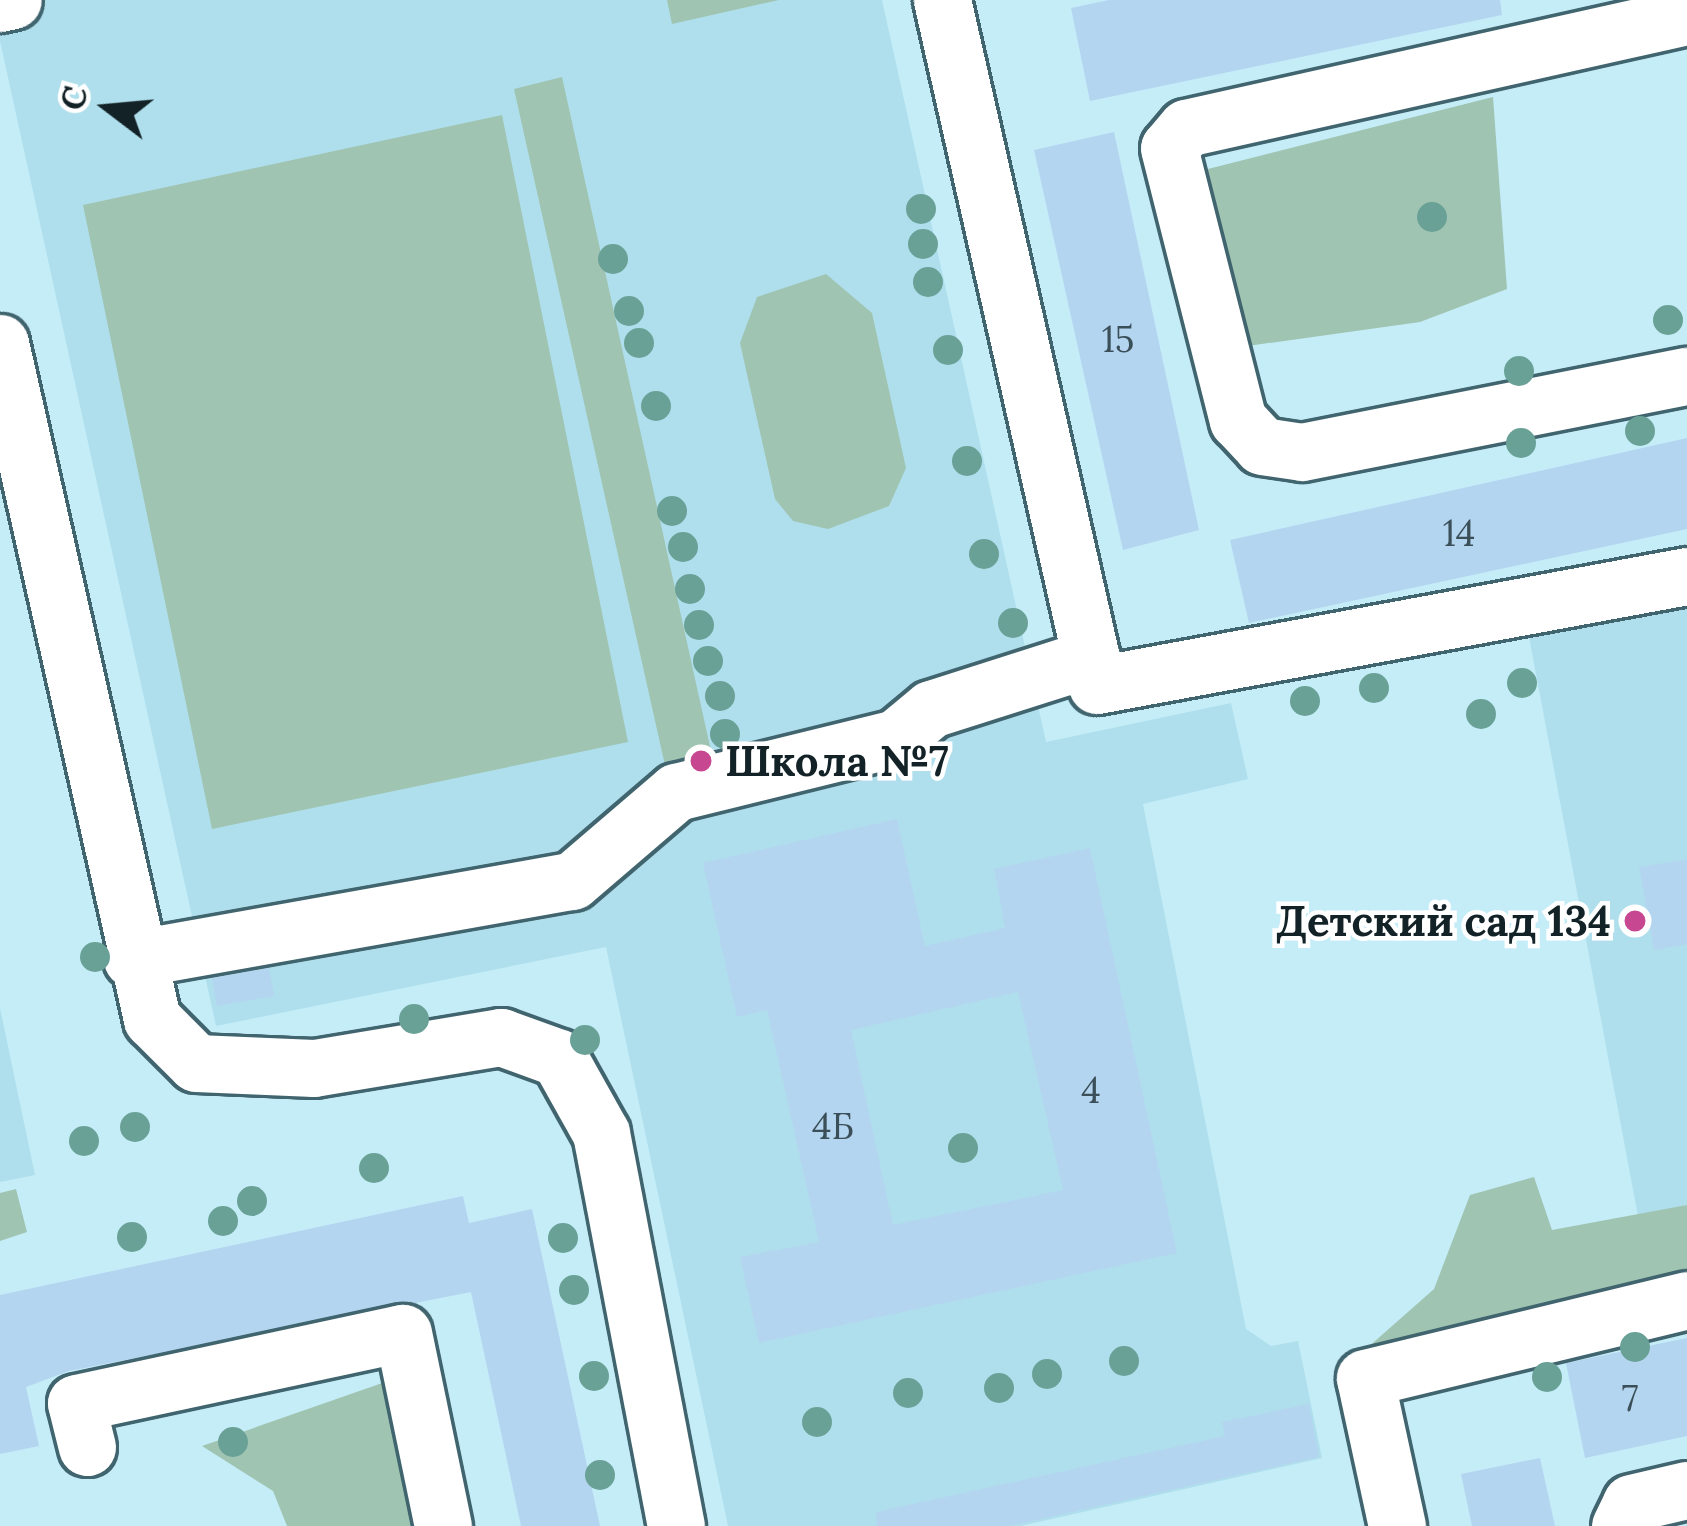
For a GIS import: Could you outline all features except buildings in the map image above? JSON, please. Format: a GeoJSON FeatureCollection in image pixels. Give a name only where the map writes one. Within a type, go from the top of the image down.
{"type":"FeatureCollection","features":[{"type":"Feature","properties":{"kind":"street"},"geometry":{"type":"LineString","coordinates":[[0,3],[13,0]]}},
{"type":"Feature","properties":{"kind":"street"},"geometry":{"type":"LineString","coordinates":[[942,0],[1097,685],[1687,576]]}},
{"type":"Feature","properties":{"kind":"street"},"geometry":{"type":"LineString","coordinates":[[1687,16],[1186,128],[1169,148],[1238,419],[1262,446],[1302,452],[1687,376]]}},
{"type":"Feature","properties":{"kind":"street"},"geometry":{"type":"LineString","coordinates":[[0,343],[132,959],[152,1019],[196,1063],[314,1068],[501,1037],[559,1058],[601,1133],[676,1526]]}},
{"type":"Feature","properties":{"kind":"street"},"geometry":{"type":"LineString","coordinates":[[132,959],[572,881],[676,792],[896,737],[931,709],[1091,658]]}},
{"type":"Feature","properties":{"kind":"street"},"geometry":{"type":"LineString","coordinates":[[1396,1526],[1365,1378],[1687,1300]]}},
{"type":"Feature","properties":{"kind":"street"},"geometry":{"type":"LineString","coordinates":[[87,1448],[76,1403],[403,1333],[443,1526]]}},
{"type":"Feature","properties":{"kind":"street"},"geometry":{"type":"LineString","coordinates":[[1620,1526],[1631,1503],[1687,1490]]}},
{"type":"Feature","properties":{"kind":"shaded area","name":"Школа №7"},"geometry":{"type":"Polygon","coordinates":[[[0,0],[882,0],[1046,742],[1231,703],[1248,779],[1143,804],[1246,1329],[1271,1346],[1298,1341],[1322,1458],[1021,1526],[728,1526],[606,947],[216,1026],[0,41],[0,0]]]}},
{"type":"Feature","properties":{"kind":"shaded area","name":"Детский сад 134"},"geometry":{"type":"Polygon","coordinates":[[[1687,601],[1687,1205],[1638,1216],[1529,637],[1687,601]]]}},
{"type":"Feature","properties":{"kind":"shaded area"},"geometry":{"type":"Polygon","coordinates":[[[0,1008],[35,1175],[0,1182],[0,1008]]]}},
{"type":"Feature","properties":{"kind":"green space"},"geometry":{"type":"Polygon","coordinates":[[[667,0],[779,0],[672,24],[667,0]]]}},
{"type":"Feature","properties":{"kind":"green space"},"geometry":{"type":"Polygon","coordinates":[[[562,77],[713,760],[666,770],[514,89],[562,77]]]}},
{"type":"Feature","properties":{"kind":"green space"},"geometry":{"type":"Polygon","coordinates":[[[1493,97],[1507,289],[1420,322],[1226,349],[1200,171],[1493,97]]]}},
{"type":"Feature","properties":{"kind":"green space"},"geometry":{"type":"Polygon","coordinates":[[[502,115],[628,742],[212,829],[83,205],[502,115]]]}},
{"type":"Feature","properties":{"kind":"green space"},"geometry":{"type":"Polygon","coordinates":[[[826,274],[872,313],[906,468],[889,506],[828,529],[793,521],[775,499],[740,343],[757,297],[826,274]]]}},
{"type":"Feature","properties":{"kind":"green space"},"geometry":{"type":"Polygon","coordinates":[[[1534,1177],[1552,1230],[1687,1205],[1687,1293],[1366,1349],[1434,1289],[1470,1195],[1534,1177]]]}},
{"type":"Feature","properties":{"kind":"green space"},"geometry":{"type":"Polygon","coordinates":[[[16,1189],[27,1232],[0,1241],[0,1193],[16,1189]]]}},
{"type":"Feature","properties":{"kind":"green space"},"geometry":{"type":"Polygon","coordinates":[[[431,1366],[450,1526],[287,1526],[273,1491],[202,1446],[431,1366]]]}},
{"type":"Feature","properties":{"kind":"place","name":"Школа №7"},"geometry":{"type":"Point","coordinates":[701,761]}},
{"type":"Feature","properties":{"kind":"place","name":"Детский сад 134"},"geometry":{"type":"Point","coordinates":[1635,921]}}]}
